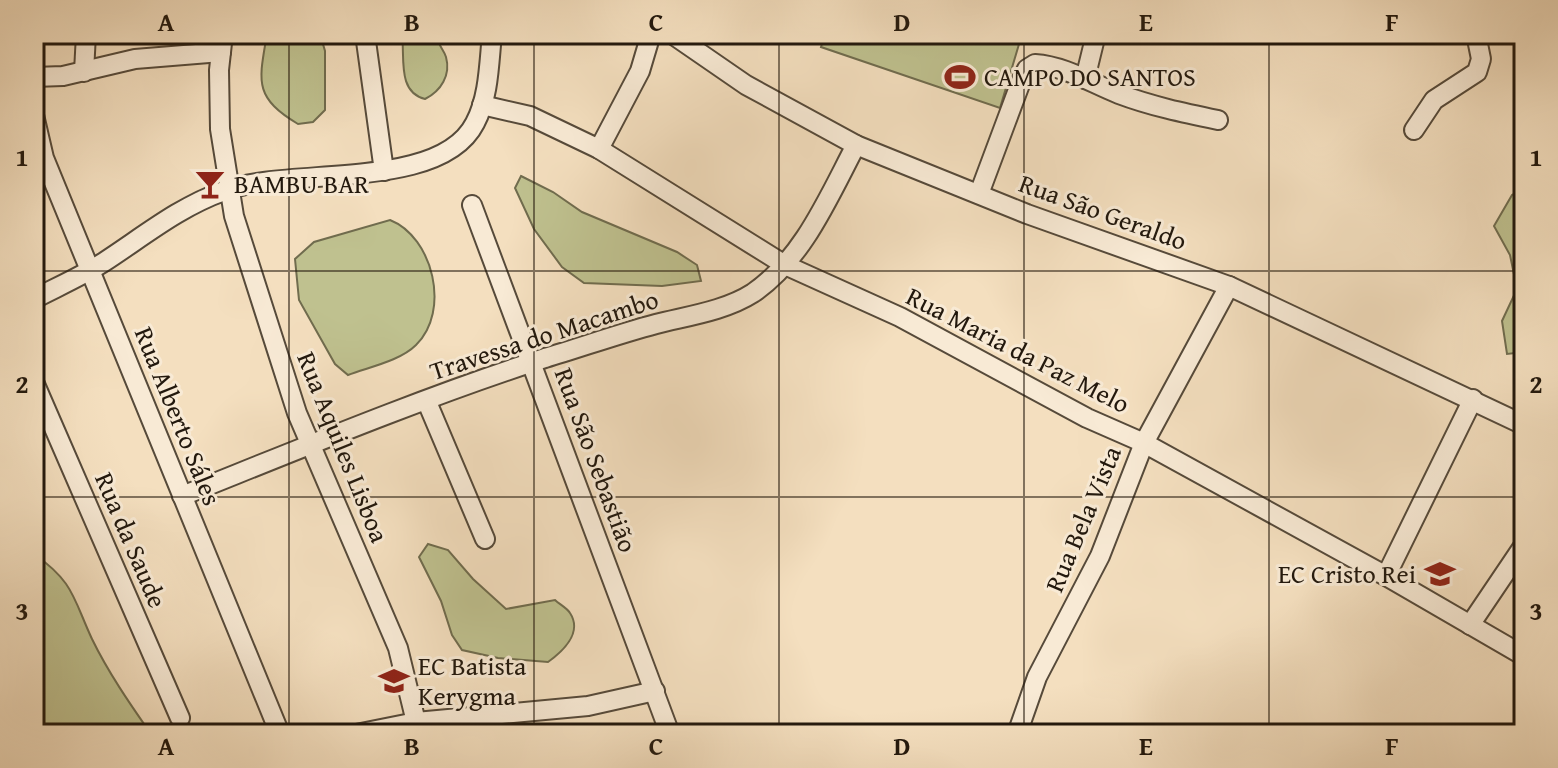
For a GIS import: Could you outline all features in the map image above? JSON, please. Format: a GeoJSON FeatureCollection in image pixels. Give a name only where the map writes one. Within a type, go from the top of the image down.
{"type":"FeatureCollection","features":[{"type":"Feature","properties":{"kind":"street"},"geometry":{"type":"LineString","coordinates":[[84,72],[86,34]]}},
{"type":"Feature","properties":{"kind":"street"},"geometry":{"type":"LineString","coordinates":[[365,34],[384,171]]}},
{"type":"Feature","properties":{"kind":"street"},"geometry":{"type":"LineString","coordinates":[[34,299],[91,270],[178,211],[228,189],[275,180],[399,169],[428,160],[458,144],[469,135],[482,105],[492,34]]}},
{"type":"Feature","properties":{"kind":"street"},"geometry":{"type":"LineString","coordinates":[[599,149],[640,71],[651,34]]}},
{"type":"Feature","properties":{"kind":"street","name":"Rua São Geraldo"},"geometry":{"type":"LineString","coordinates":[[672,34],[746,85],[856,145],[1229,286],[1524,425]]}},
{"type":"Feature","properties":{"kind":"street"},"geometry":{"type":"LineString","coordinates":[[1085,79],[1096,34]]}},
{"type":"Feature","properties":{"kind":"street"},"geometry":{"type":"LineString","coordinates":[[1414,130],[1434,100],[1477,72],[1481,59],[1476,34]]}},
{"type":"Feature","properties":{"kind":"street"},"geometry":{"type":"LineString","coordinates":[[34,77],[84,72],[222,43]]}},
{"type":"Feature","properties":{"kind":"street","name":"Rua Aquiles Lisboa"},"geometry":{"type":"LineString","coordinates":[[222,43],[220,129],[234,216],[310,445],[398,648],[416,722]]}},
{"type":"Feature","properties":{"kind":"street"},"geometry":{"type":"LineString","coordinates":[[979,194],[1027,69],[1035,64],[1046,65],[1161,108],[1218,120]]}},
{"type":"Feature","properties":{"kind":"street","name":"Rua Maria da Paz Melo"},"geometry":{"type":"LineString","coordinates":[[482,105],[530,116],[599,149],[785,265],[900,317],[1087,418],[1144,443],[1524,656]]}},
{"type":"Feature","properties":{"kind":"street","name":"Rua Alberto Sáles"},"geometry":{"type":"LineString","coordinates":[[34,115],[44,158],[280,734]]}},
{"type":"Feature","properties":{"kind":"street","name":"Travessa do Macambo"},"geometry":{"type":"LineString","coordinates":[[182,496],[532,363],[623,333],[733,303],[752,293],[785,265],[822,208],[856,145]]}},
{"type":"Feature","properties":{"kind":"street","name":"Rua São Sebastião"},"geometry":{"type":"LineString","coordinates":[[472,205],[670,734]]}},
{"type":"Feature","properties":{"kind":"street"},"geometry":{"type":"LineString","coordinates":[[34,291],[64,283]]}},
{"type":"Feature","properties":{"kind":"street","name":"Rua Bela Vista"},"geometry":{"type":"LineString","coordinates":[[1017,734],[1037,677],[1100,556],[1144,443],[1229,286]]}},
{"type":"Feature","properties":{"kind":"street","name":"Rua da Saude"},"geometry":{"type":"LineString","coordinates":[[34,382],[180,718]]}},
{"type":"Feature","properties":{"kind":"street"},"geometry":{"type":"LineString","coordinates":[[1386,576],[1473,399]]}},
{"type":"Feature","properties":{"kind":"street"},"geometry":{"type":"LineString","coordinates":[[427,402],[485,539]]}},
{"type":"Feature","properties":{"kind":"street"},"geometry":{"type":"LineString","coordinates":[[1470,625],[1524,545]]}},
{"type":"Feature","properties":{"kind":"street"},"geometry":{"type":"LineString","coordinates":[[356,734],[416,722],[588,706],[655,691]]}},
{"type":"Feature","properties":{"kind":"green space"},"geometry":{"type":"Polygon","coordinates":[[[267,34],[320,34],[325,51],[325,110],[313,122],[298,124],[266,96],[261,76],[267,34]]]}},
{"type":"Feature","properties":{"kind":"green space"},"geometry":{"type":"Polygon","coordinates":[[[402,34],[437,34],[446,57],[447,70],[443,82],[436,92],[425,99],[416,95],[406,82],[402,34]]]}},
{"type":"Feature","properties":{"kind":"green space","name":"CAMPO DO SANTOS"},"geometry":{"type":"Polygon","coordinates":[[[825,34],[1022,34],[1000,108],[821,47],[825,34]]]}},
{"type":"Feature","properties":{"kind":"green space"},"geometry":{"type":"Polygon","coordinates":[[[521,176],[553,192],[582,212],[677,252],[697,265],[701,281],[662,286],[584,283],[562,267],[534,229],[515,188],[521,176]]]}},
{"type":"Feature","properties":{"kind":"green space"},"geometry":{"type":"Polygon","coordinates":[[[1524,188],[1524,352],[1507,354],[1502,321],[1517,289],[1510,255],[1494,226],[1512,195],[1524,188]]]}},
{"type":"Feature","properties":{"kind":"green space"},"geometry":{"type":"Polygon","coordinates":[[[390,220],[405,229],[426,258],[432,276],[433,314],[427,331],[409,351],[348,375],[335,364],[299,300],[295,259],[314,242],[390,220]]]}},
{"type":"Feature","properties":{"kind":"green space"},"geometry":{"type":"Polygon","coordinates":[[[428,544],[448,550],[473,579],[506,609],[555,600],[569,611],[573,620],[574,628],[569,641],[548,662],[498,658],[462,650],[452,635],[441,601],[419,557],[428,544]]]}},
{"type":"Feature","properties":{"kind":"green space"},"geometry":{"type":"Polygon","coordinates":[[[34,554],[65,582],[105,664],[151,734],[34,734],[34,554]]]}},
{"type":"Feature","properties":{"kind":"place","name":"CAMPO DO SANTOS"},"geometry":{"type":"Point","coordinates":[960,77]}},
{"type":"Feature","properties":{"kind":"place","name":"BAMBU BAR"},"geometry":{"type":"Point","coordinates":[210,184]}},
{"type":"Feature","properties":{"kind":"place","name":"EC Cristo Rei"},"geometry":{"type":"Point","coordinates":[1440,574]}},
{"type":"Feature","properties":{"kind":"place","name":"EC Batista Kerygma"},"geometry":{"type":"Point","coordinates":[394,681]}}]}
